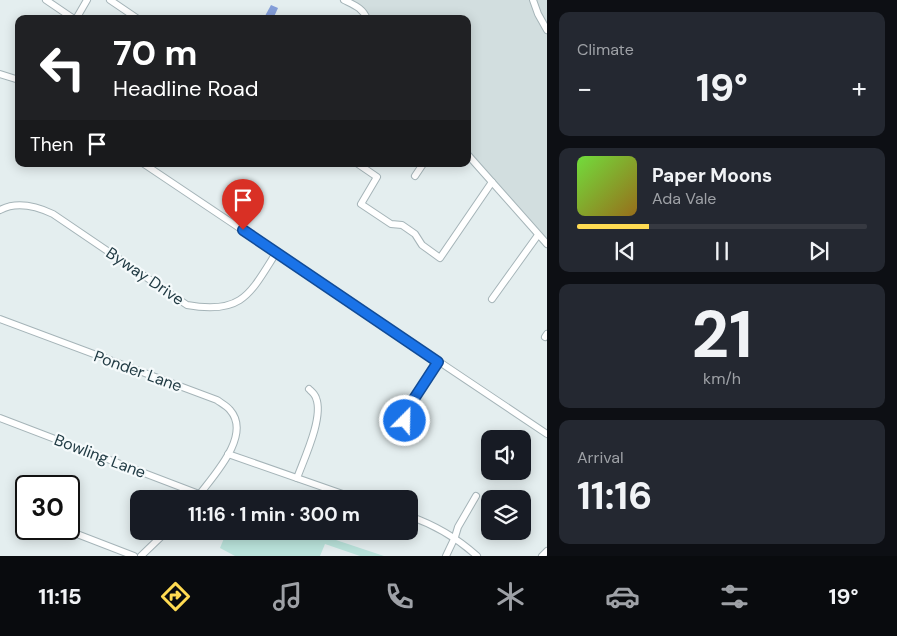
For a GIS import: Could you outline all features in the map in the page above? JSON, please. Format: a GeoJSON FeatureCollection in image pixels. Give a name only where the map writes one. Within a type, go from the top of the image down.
{"type":"FeatureCollection","features":[{"type":"Feature","properties":{"kind":"street"},"geometry":{"type":"LineString","coordinates":[[46,0],[69,15]]}},
{"type":"Feature","properties":{"kind":"street"},"geometry":{"type":"LineString","coordinates":[[78,15],[87,0]]}},
{"type":"Feature","properties":{"kind":"street"},"geometry":{"type":"LineString","coordinates":[[110,0],[132,15]]}},
{"type":"Feature","properties":{"kind":"street"},"geometry":{"type":"LineString","coordinates":[[344,0],[358,7],[365,15]]}},
{"type":"Feature","properties":{"kind":"street"},"geometry":{"type":"LineString","coordinates":[[533,0],[547,30]]}},
{"type":"Feature","properties":{"kind":"street"},"geometry":{"type":"LineString","coordinates":[[0,74],[15,79]]}},
{"type":"Feature","properties":{"kind":"street"},"geometry":{"type":"LineString","coordinates":[[471,158],[547,244]]}},
{"type":"Feature","properties":{"kind":"street"},"geometry":{"type":"LineString","coordinates":[[148,167],[547,434]]}},
{"type":"Feature","properties":{"kind":"street"},"geometry":{"type":"LineString","coordinates":[[363,167],[378,177],[361,204],[391,224],[402,225],[416,234],[422,245],[440,258],[492,182]]}},
{"type":"Feature","properties":{"kind":"street"},"geometry":{"type":"LineString","coordinates":[[415,176],[421,167]]}},
{"type":"Feature","properties":{"kind":"street","name":"Byway Drive"},"geometry":{"type":"LineString","coordinates":[[0,210],[17,205],[42,209],[53,214],[187,305],[205,308],[226,307],[242,300],[252,290],[276,252]]}},
{"type":"Feature","properties":{"kind":"street"},"geometry":{"type":"LineString","coordinates":[[492,299],[538,235]]}},
{"type":"Feature","properties":{"kind":"street","name":"Ponder Lane"},"geometry":{"type":"LineString","coordinates":[[0,319],[218,400],[230,411],[236,421],[237,432],[234,444],[228,454]]}},
{"type":"Feature","properties":{"kind":"street"},"geometry":{"type":"LineString","coordinates":[[405,421],[408,408],[438,362]]}},
{"type":"Feature","properties":{"kind":"street"},"geometry":{"type":"LineString","coordinates":[[297,478],[312,436],[318,408],[316,396],[309,388]]}},
{"type":"Feature","properties":{"kind":"street","name":"Bowling Lane"},"geometry":{"type":"LineString","coordinates":[[0,418],[183,490]]}},
{"type":"Feature","properties":{"kind":"street"},"geometry":{"type":"LineString","coordinates":[[202,490],[228,454],[331,490]]}},
{"type":"Feature","properties":{"kind":"street"},"geometry":{"type":"LineString","coordinates":[[446,556],[456,538],[458,528],[476,496]]}},
{"type":"Feature","properties":{"kind":"street"},"geometry":{"type":"LineString","coordinates":[[418,520],[439,528],[456,538],[477,556]]}},
{"type":"Feature","properties":{"kind":"street"},"geometry":{"type":"LineString","coordinates":[[80,535],[134,556]]}},
{"type":"Feature","properties":{"kind":"street"},"geometry":{"type":"LineString","coordinates":[[141,556],[158,540]]}},
{"type":"Feature","properties":{"kind":"street"},"geometry":{"type":"LineString","coordinates":[[542,556],[547,551]]}},
{"type":"Feature","properties":{"kind":"shaded area"},"geometry":{"type":"Polygon","coordinates":[[[344,0],[547,0],[547,244],[471,158],[471,15],[362,15],[344,0]]]}},
{"type":"Feature","properties":{"kind":"green space"},"geometry":{"type":"Polygon","coordinates":[[[223,540],[336,540],[384,556],[360,556],[325,544],[320,556],[235,556],[220,548],[223,540]]]}},
{"type":"Feature","properties":{"kind":"water"},"geometry":{"type":"Polygon","coordinates":[[[271,5],[278,8],[275,15],[266,15],[271,5]]]}},
{"type":"Feature","properties":{"kind":"route"},"geometry":{"type":"LineString","coordinates":[[243,230],[438,362],[408,408],[405,421]]}}]}
